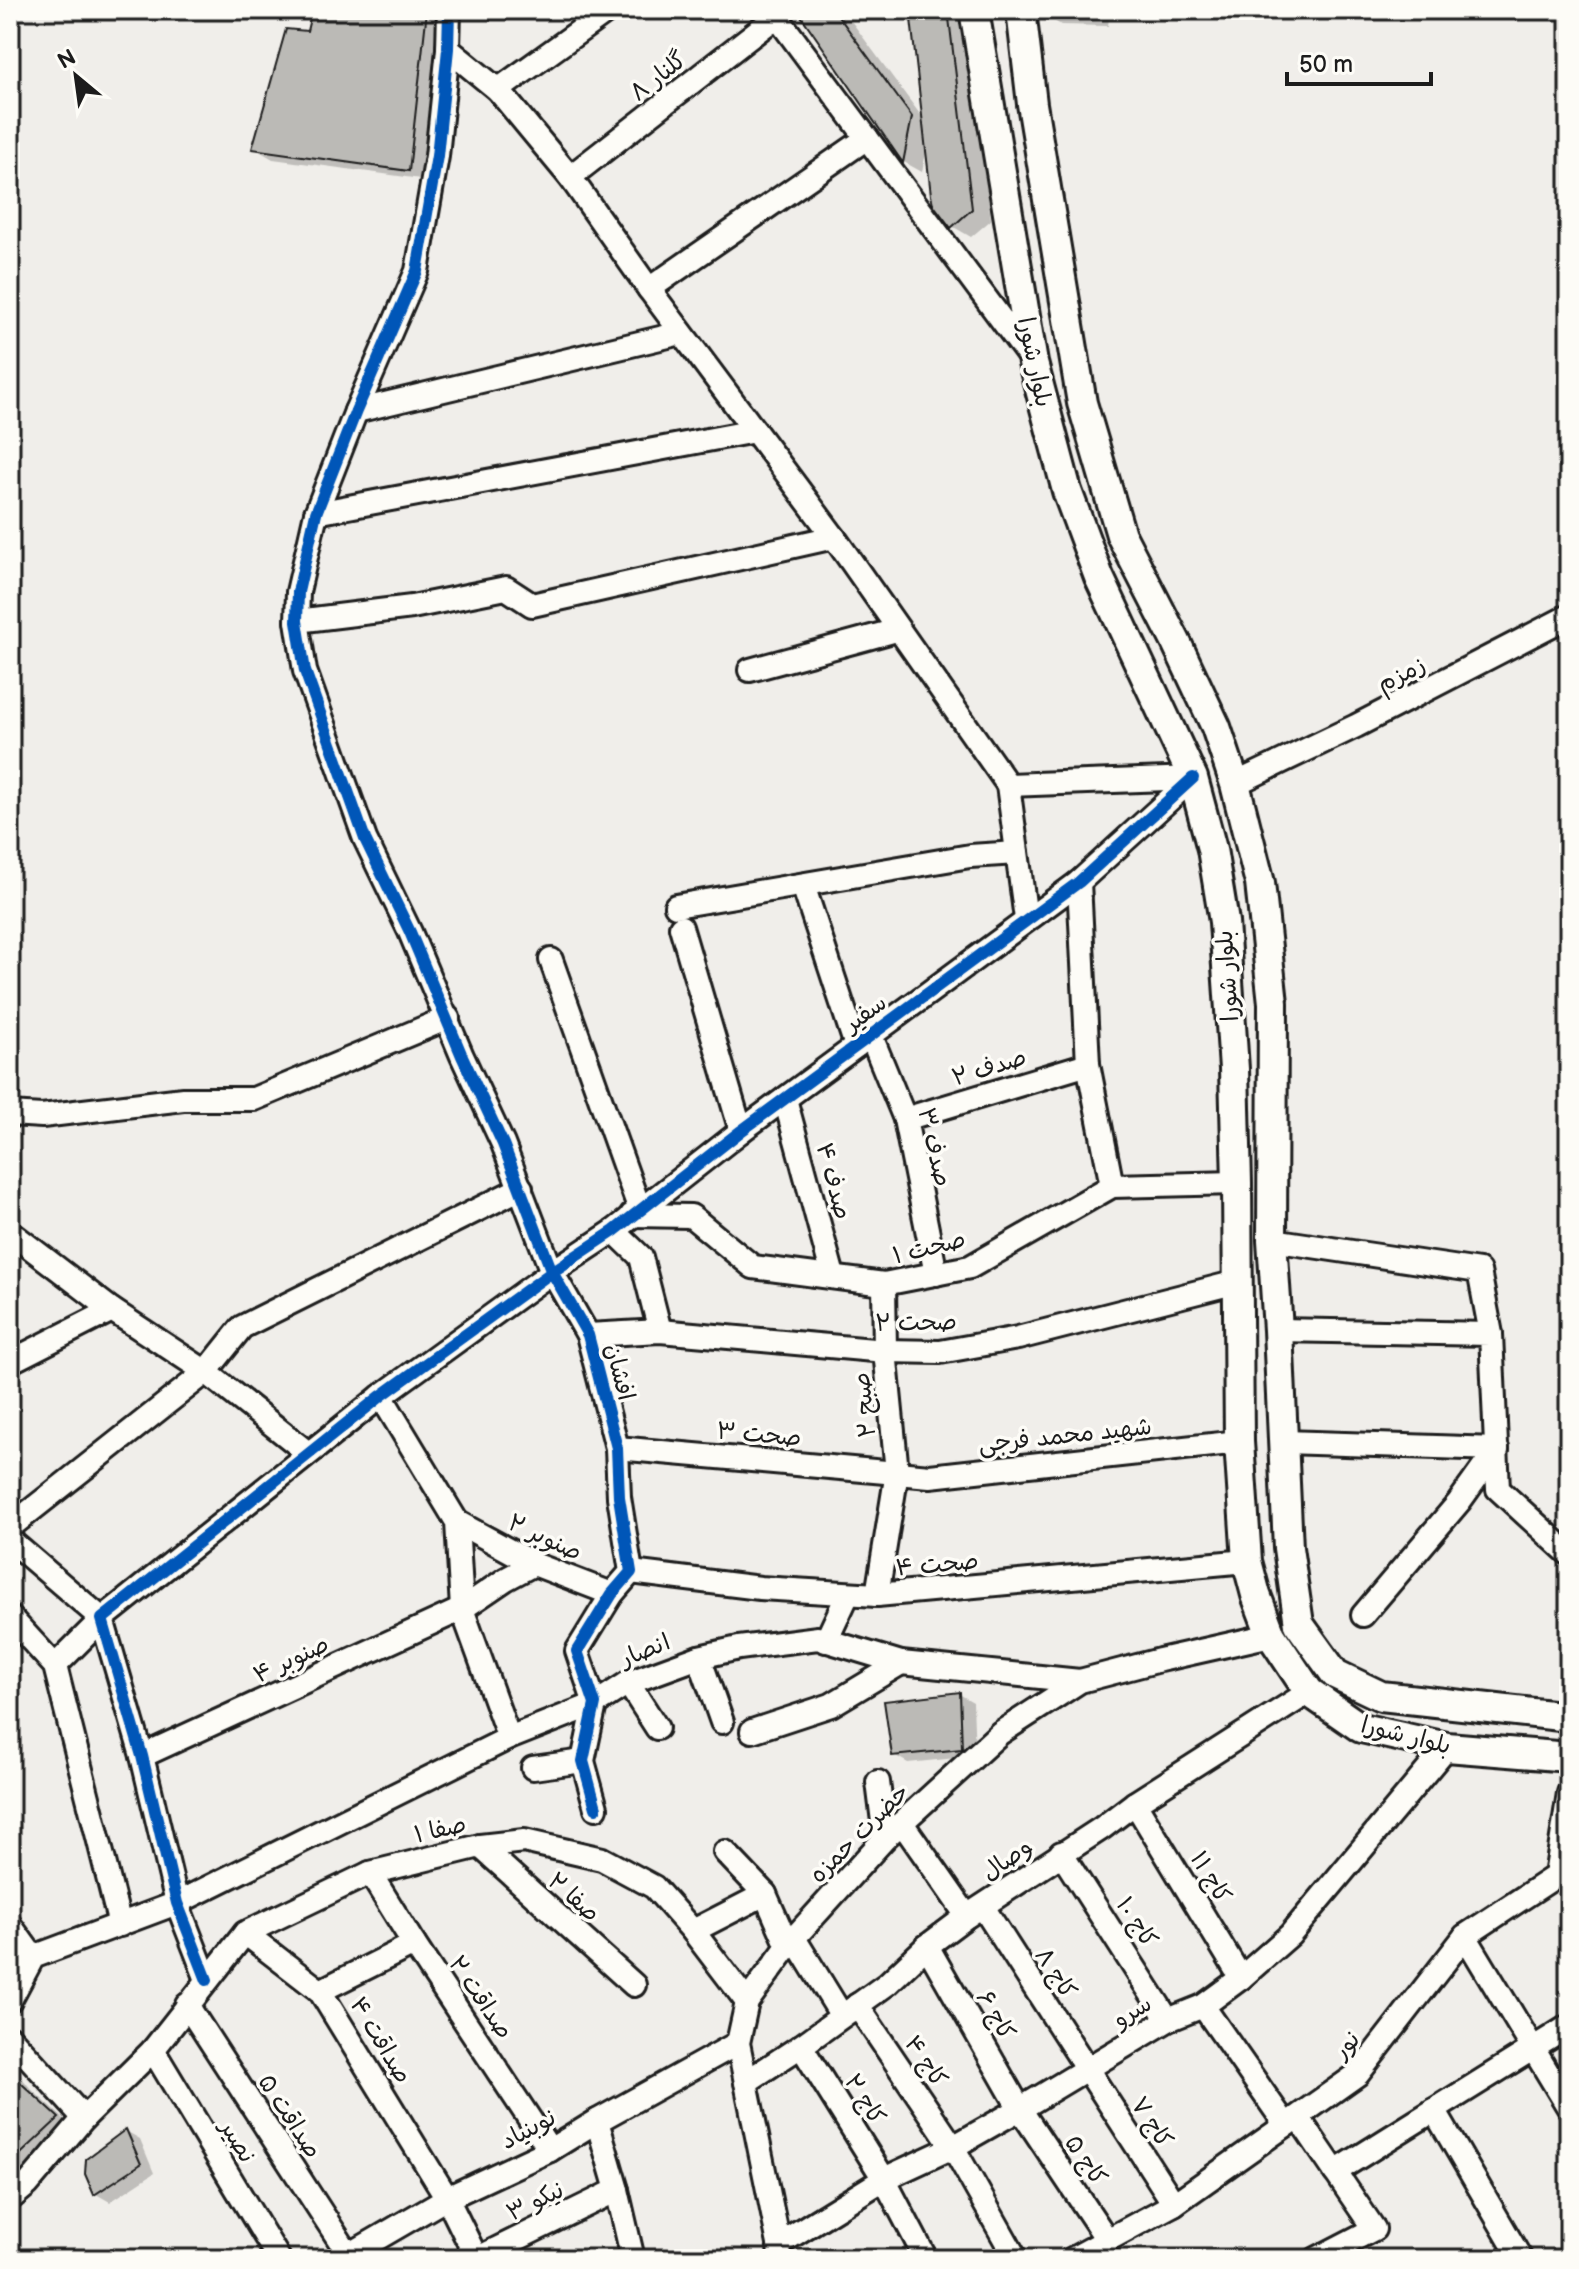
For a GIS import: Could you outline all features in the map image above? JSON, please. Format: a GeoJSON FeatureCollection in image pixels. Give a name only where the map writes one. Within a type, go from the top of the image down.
{"type":"FeatureCollection","features":[{"type":"Feature","properties":{"kind":"main road","name":"بلوار شورا"},"geometry":{"type":"LineString","coordinates":[[974,10],[1033,363],[1067,491],[1099,577],[1193,778],[1212,849],[1224,922],[1234,1069],[1239,1442],[1247,1561],[1256,1595],[1271,1635],[1309,1692],[1361,1728],[1447,1747],[1569,1757]]}},
{"type":"Feature","properties":{"kind":"main road","name":"بلوار شورا"},"geometry":{"type":"LineString","coordinates":[[1021,10],[1032,104],[1082,403],[1121,535],[1216,727],[1246,779],[1273,1003],[1272,1240],[1288,1548],[1299,1624],[1335,1674],[1381,1696],[1569,1717]]}},
{"type":"Feature","properties":{"kind":"main road"},"geometry":{"type":"LineString","coordinates":[[1237,1183],[1273,1198]]}},
{"type":"Feature","properties":{"kind":"street","name":"افشان"},"geometry":{"type":"LineString","coordinates":[[449,10],[437,156],[417,271],[316,513],[298,592],[297,621],[305,671],[365,839],[448,1018],[521,1188],[552,1272],[588,1335],[617,1448],[619,1497],[631,1572]]}},
{"type":"Feature","properties":{"kind":"street"},"geometry":{"type":"LineString","coordinates":[[498,90],[609,10]]}},
{"type":"Feature","properties":{"kind":"street"},"geometry":{"type":"LineString","coordinates":[[775,13],[1033,363]]}},
{"type":"Feature","properties":{"kind":"street","name":"گلنار ۸"},"geometry":{"type":"LineString","coordinates":[[570,177],[775,13]]}},
{"type":"Feature","properties":{"kind":"street"},"geometry":{"type":"LineString","coordinates":[[448,49],[498,90],[570,177],[681,333],[834,537],[1008,785],[1026,919]]}},
{"type":"Feature","properties":{"kind":"street"},"geometry":{"type":"LineString","coordinates":[[649,289],[867,138]]}},
{"type":"Feature","properties":{"kind":"street"},"geometry":{"type":"LineString","coordinates":[[356,411],[681,333]]}},
{"type":"Feature","properties":{"kind":"street"},"geometry":{"type":"LineString","coordinates":[[316,513],[755,431]]}},
{"type":"Feature","properties":{"kind":"street"},"geometry":{"type":"LineString","coordinates":[[297,621],[412,607],[506,588],[532,605],[834,537]]}},
{"type":"Feature","properties":{"kind":"street","name":"زمزم"},"geometry":{"type":"LineString","coordinates":[[1246,779],[1569,616]]}},
{"type":"Feature","properties":{"kind":"street"},"geometry":{"type":"LineString","coordinates":[[750,670],[897,630]]}},
{"type":"Feature","properties":{"kind":"street"},"geometry":{"type":"LineString","coordinates":[[1008,785],[1193,778]]}},
{"type":"Feature","properties":{"kind":"street","name":"سفیر"},"geometry":{"type":"LineString","coordinates":[[55,1666],[102,1619],[381,1396],[614,1231],[741,1131],[1079,882],[1193,778]]}},
{"type":"Feature","properties":{"kind":"street"},"geometry":{"type":"LineString","coordinates":[[741,1131],[679,917],[803,885],[970,856],[1017,853]]}},
{"type":"Feature","properties":{"kind":"street"},"geometry":{"type":"LineString","coordinates":[[1079,882],[1088,1064],[1112,1186]]}},
{"type":"Feature","properties":{"kind":"street","name":"صدف ۳"},"geometry":{"type":"LineString","coordinates":[[803,885],[864,1041],[905,1119],[936,1274]]}},
{"type":"Feature","properties":{"kind":"street"},"geometry":{"type":"LineString","coordinates":[[551,960],[636,1212]]}},
{"type":"Feature","properties":{"kind":"street"},"geometry":{"type":"LineString","coordinates":[[10,1114],[42,1116],[183,1099],[254,1099],[448,1018]]}},
{"type":"Feature","properties":{"kind":"street","name":"صدف ۲"},"geometry":{"type":"LineString","coordinates":[[905,1119],[1088,1064]]}},
{"type":"Feature","properties":{"kind":"street","name":"صدف ۴"},"geometry":{"type":"LineString","coordinates":[[785,1099],[833,1276]]}},
{"type":"Feature","properties":{"kind":"street","name":"صحت ۱"},"geometry":{"type":"LineString","coordinates":[[636,1212],[691,1216],[753,1267],[884,1284],[970,1267],[1112,1186],[1237,1183]]}},
{"type":"Feature","properties":{"kind":"street"},"geometry":{"type":"LineString","coordinates":[[10,1527],[206,1372],[242,1327],[521,1188]]}},
{"type":"Feature","properties":{"kind":"street"},"geometry":{"type":"LineString","coordinates":[[614,1231],[641,1257],[660,1331]]}},
{"type":"Feature","properties":{"kind":"street"},"geometry":{"type":"LineString","coordinates":[[10,1232],[112,1310],[206,1372],[308,1453]]}},
{"type":"Feature","properties":{"kind":"street"},"geometry":{"type":"LineString","coordinates":[[1272,1240],[1479,1271],[1491,1334],[1498,1489],[1569,1554]]}},
{"type":"Feature","properties":{"kind":"street","name":"صحت ۲"},"geometry":{"type":"LineString","coordinates":[[588,1335],[660,1331],[885,1351],[940,1352],[1018,1338],[1237,1282]]}},
{"type":"Feature","properties":{"kind":"street","name":"صبح ۲"},"geometry":{"type":"LineString","coordinates":[[877,1595],[897,1472],[885,1351],[884,1284]]}},
{"type":"Feature","properties":{"kind":"street"},"geometry":{"type":"LineString","coordinates":[[10,1362],[112,1310]]}},
{"type":"Feature","properties":{"kind":"street"},"geometry":{"type":"LineString","coordinates":[[1278,1330],[1491,1334]]}},
{"type":"Feature","properties":{"kind":"street"},"geometry":{"type":"LineString","coordinates":[[381,1396],[457,1522],[462,1609],[509,1738]]}},
{"type":"Feature","properties":{"kind":"street","name":"شهید محمد فرجی"},"geometry":{"type":"LineString","coordinates":[[897,1472],[930,1476],[1239,1442]]}},
{"type":"Feature","properties":{"kind":"street"},"geometry":{"type":"LineString","coordinates":[[1284,1442],[1497,1449]]}},
{"type":"Feature","properties":{"kind":"street","name":"صحت ۳"},"geometry":{"type":"LineString","coordinates":[[617,1448],[897,1472]]}},
{"type":"Feature","properties":{"kind":"street"},"geometry":{"type":"LineString","coordinates":[[1363,1615],[1459,1502],[1497,1449]]}},
{"type":"Feature","properties":{"kind":"street","name":"صنوبر ۲"},"geometry":{"type":"LineString","coordinates":[[457,1522],[534,1564],[612,1594]]}},
{"type":"Feature","properties":{"kind":"street"},"geometry":{"type":"LineString","coordinates":[[10,1540],[102,1619],[142,1756],[177,1903],[207,1980]]}},
{"type":"Feature","properties":{"kind":"street","name":"صحت ۴"},"geometry":{"type":"LineString","coordinates":[[631,1572],[760,1588],[877,1595],[1247,1561]]}},
{"type":"Feature","properties":{"kind":"street","name":"صنوبر ۴"},"geometry":{"type":"LineString","coordinates":[[142,1756],[462,1609],[534,1564]]}},
{"type":"Feature","properties":{"kind":"street"},"geometry":{"type":"LineString","coordinates":[[596,1808],[583,1761],[595,1704],[577,1651],[612,1594],[631,1572]]}},
{"type":"Feature","properties":{"kind":"street"},"geometry":{"type":"LineString","coordinates":[[826,1641],[848,1594]]}},
{"type":"Feature","properties":{"kind":"street"},"geometry":{"type":"LineString","coordinates":[[10,1617],[55,1666],[120,1925]]}},
{"type":"Feature","properties":{"kind":"street","name":"حضرت حمزه"},"geometry":{"type":"LineString","coordinates":[[780,2251],[738,2043],[747,2002],[791,1942],[885,1838],[1000,1733],[1080,1681],[1271,1635]]}},
{"type":"Feature","properties":{"kind":"street","name":"انصار"},"geometry":{"type":"LineString","coordinates":[[33,1957],[177,1903],[509,1738],[595,1704],[628,1683],[699,1657],[818,1638],[901,1663],[1080,1681]]}},
{"type":"Feature","properties":{"kind":"street"},"geometry":{"type":"LineString","coordinates":[[699,1657],[722,1722]]}},
{"type":"Feature","properties":{"kind":"street"},"geometry":{"type":"LineString","coordinates":[[752,1731],[831,1705],[901,1663]]}},
{"type":"Feature","properties":{"kind":"street"},"geometry":{"type":"LineString","coordinates":[[628,1683],[657,1728]]}},
{"type":"Feature","properties":{"kind":"street","name":"وصال"},"geometry":{"type":"LineString","coordinates":[[746,2082],[887,1984],[927,1946],[975,1912],[1135,1803],[1309,1692]]}},
{"type":"Feature","properties":{"kind":"street","name":"سرو"},"geometry":{"type":"LineString","coordinates":[[780,2251],[884,2179],[953,2147],[1168,2020],[1203,2006],[1241,1978],[1290,1935],[1447,1747]]}},
{"type":"Feature","properties":{"kind":"street"},"geometry":{"type":"LineString","coordinates":[[533,1768],[583,1761]]}},
{"type":"Feature","properties":{"kind":"street"},"geometry":{"type":"LineString","coordinates":[[878,1782],[885,1838]]}},
{"type":"Feature","properties":{"kind":"street","name":"نور"},"geometry":{"type":"LineString","coordinates":[[1072,2259],[1174,2204],[1358,2074],[1465,1936],[1556,1876],[1569,1793]]}},
{"type":"Feature","properties":{"kind":"street","name":"کاج ۱۱"},"geometry":{"type":"LineString","coordinates":[[1135,1803],[1241,1978]]}},
{"type":"Feature","properties":{"kind":"street","name":"کاج ۸"},"geometry":{"type":"LineString","coordinates":[[902,1823],[975,1912],[1086,2068]]}},
{"type":"Feature","properties":{"kind":"street","name":"صفا ۱"},"geometry":{"type":"LineString","coordinates":[[10,2199],[28,2184],[84,2118],[153,2050],[245,1933],[370,1873],[480,1846],[524,1841],[602,1859],[654,1887],[693,1931],[747,2002]]}},
{"type":"Feature","properties":{"kind":"street","name":"صفا ۲"},"geometry":{"type":"LineString","coordinates":[[480,1846],[634,1985]]}},
{"type":"Feature","properties":{"kind":"street","name":"کاج ۴"},"geometry":{"type":"LineString","coordinates":[[725,1852],[765,1894],[791,1942],[850,2011],[953,2147],[1016,2259]]}},
{"type":"Feature","properties":{"kind":"street","name":"کاج ۱۰"},"geometry":{"type":"LineString","coordinates":[[1061,1853],[1168,2020]]}},
{"type":"Feature","properties":{"kind":"street","name":"صداقت ۲"},"geometry":{"type":"LineString","coordinates":[[370,1873],[550,2150]]}},
{"type":"Feature","properties":{"kind":"street"},"geometry":{"type":"LineString","coordinates":[[693,1931],[765,1894]]}},
{"type":"Feature","properties":{"kind":"street"},"geometry":{"type":"LineString","coordinates":[[10,1925],[33,1957]]}},
{"type":"Feature","properties":{"kind":"street","name":"صداقت ۴"},"geometry":{"type":"LineString","coordinates":[[245,1933],[320,1991],[447,2198],[476,2259]]}},
{"type":"Feature","properties":{"kind":"street"},"geometry":{"type":"LineString","coordinates":[[1465,1936],[1569,2108]]}},
{"type":"Feature","properties":{"kind":"street"},"geometry":{"type":"LineString","coordinates":[[320,1991],[414,1944]]}},
{"type":"Feature","properties":{"kind":"street","name":"کاج ۶"},"geometry":{"type":"LineString","coordinates":[[927,1946],[1020,2109]]}},
{"type":"Feature","properties":{"kind":"street"},"geometry":{"type":"LineString","coordinates":[[10,1947],[33,1957]]}},
{"type":"Feature","properties":{"kind":"street"},"geometry":{"type":"LineString","coordinates":[[10,2000],[33,1957]]}},
{"type":"Feature","properties":{"kind":"street","name":"صداقت ۵"},"geometry":{"type":"LineString","coordinates":[[187,2005],[346,2257]]}},
{"type":"Feature","properties":{"kind":"street"},"geometry":{"type":"LineString","coordinates":[[1203,2006],[1335,2172],[1374,2229],[1316,2259]]}},
{"type":"Feature","properties":{"kind":"street"},"geometry":{"type":"LineString","coordinates":[[1335,2172],[1569,2026]]}},
{"type":"Feature","properties":{"kind":"street"},"geometry":{"type":"LineString","coordinates":[[10,2037],[84,2118]]}},
{"type":"Feature","properties":{"kind":"street","name":"نوبنیاد"},"geometry":{"type":"LineString","coordinates":[[346,2257],[447,2198],[550,2150],[738,2043]]}},
{"type":"Feature","properties":{"kind":"street","name":"کاج ۲"},"geometry":{"type":"LineString","coordinates":[[801,2046],[884,2179],[926,2259]]}},
{"type":"Feature","properties":{"kind":"street","name":"نصیر"},"geometry":{"type":"LineString","coordinates":[[153,2050],[272,2257]]}},
{"type":"Feature","properties":{"kind":"street","name":"کاج ۷"},"geometry":{"type":"LineString","coordinates":[[1086,2068],[1174,2204]]}},
{"type":"Feature","properties":{"kind":"street","name":"کاج ۵"},"geometry":{"type":"LineString","coordinates":[[1020,2109],[1108,2241]]}},
{"type":"Feature","properties":{"kind":"street"},"geometry":{"type":"LineString","coordinates":[[1434,2110],[1521,2259]]}},
{"type":"Feature","properties":{"kind":"street"},"geometry":{"type":"LineString","coordinates":[[597,2121],[633,2259]]}},
{"type":"Feature","properties":{"kind":"street","name":"نیکو ۳"},"geometry":{"type":"LineString","coordinates":[[476,2259],[617,2190]]}},
{"type":"Feature","properties":{"kind":"building"},"geometry":{"type":"Polygon","coordinates":[[[312,10],[427,10],[409,171],[252,149],[286,29],[307,31],[312,10]]]}},
{"type":"Feature","properties":{"kind":"building"},"geometry":{"type":"Polygon","coordinates":[[[797,10],[834,10],[912,117],[903,163],[797,10]]]}},
{"type":"Feature","properties":{"kind":"building"},"geometry":{"type":"Polygon","coordinates":[[[910,10],[948,10],[972,209],[951,228],[933,204],[931,195],[910,10]]]}},
{"type":"Feature","properties":{"kind":"building"},"geometry":{"type":"Polygon","coordinates":[[[960,1692],[962,1749],[892,1756],[884,1701],[960,1692]]]}},
{"type":"Feature","properties":{"kind":"building"},"geometry":{"type":"Polygon","coordinates":[[[10,2073],[59,2118],[10,2164],[10,2073]]]}},
{"type":"Feature","properties":{"kind":"building"},"geometry":{"type":"Polygon","coordinates":[[[126,2129],[141,2164],[94,2195],[85,2174],[86,2159],[126,2129]]]}},
{"type":"Feature","properties":{"kind":"cycle path"},"geometry":{"type":"LineString","coordinates":[[449,10],[437,156],[417,271],[316,513],[298,592],[297,621],[305,671],[365,839],[410,932],[503,1144],[552,1272],[588,1335],[617,1448],[619,1497],[631,1572],[612,1594],[577,1651],[595,1704],[583,1761],[596,1808]]}},
{"type":"Feature","properties":{"kind":"cycle path"},"geometry":{"type":"LineString","coordinates":[[207,1980],[177,1903],[142,1756],[102,1619],[381,1396],[614,1231],[741,1131],[1079,882],[1193,778]]}}]}
